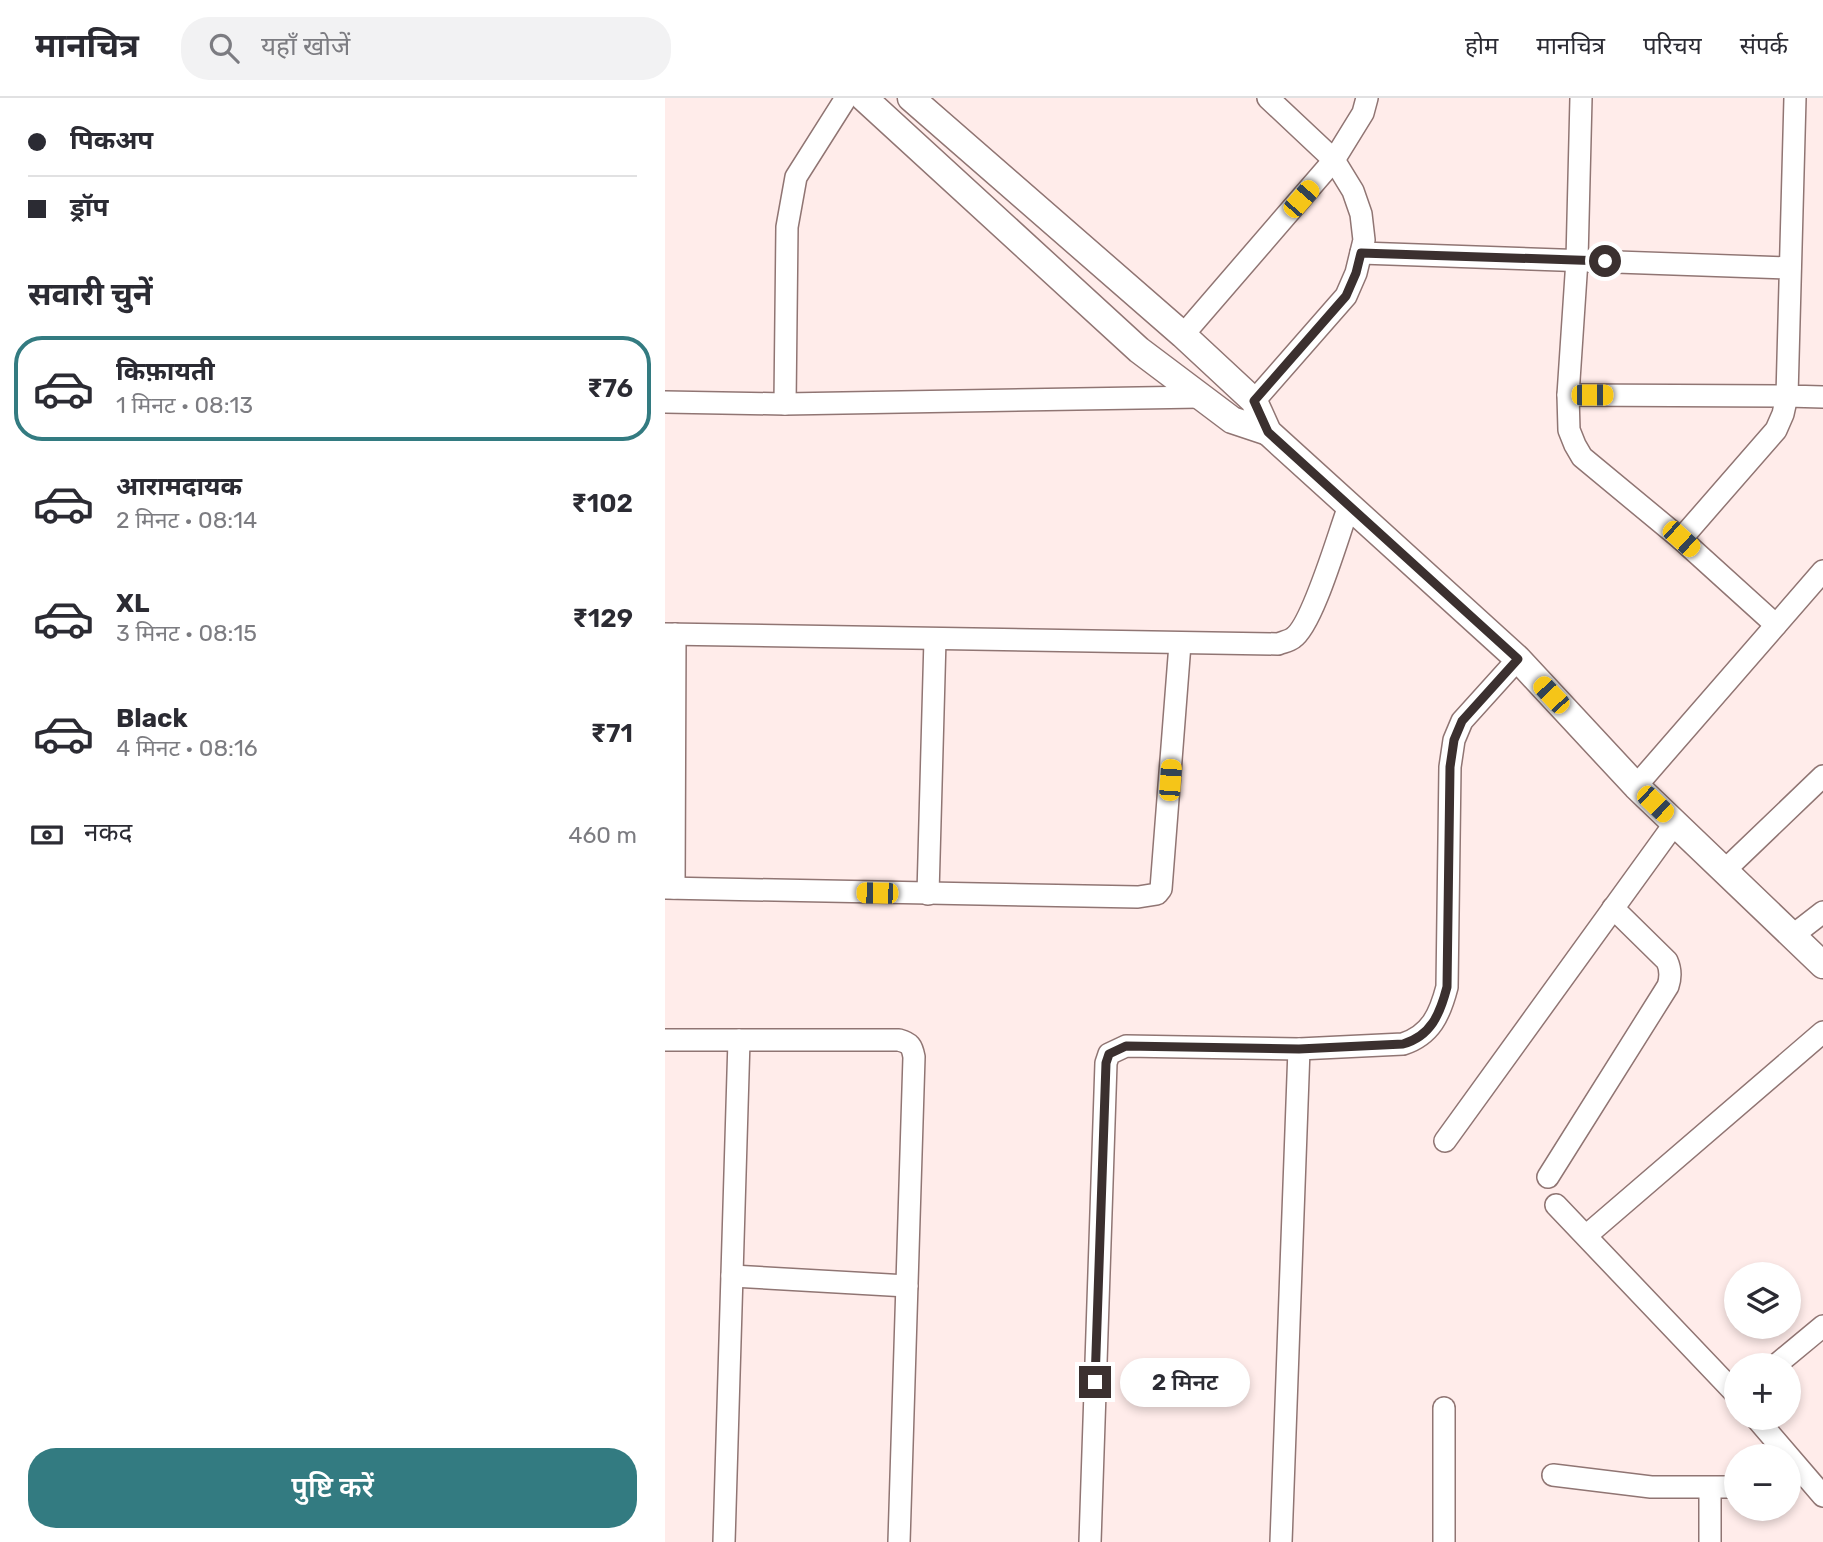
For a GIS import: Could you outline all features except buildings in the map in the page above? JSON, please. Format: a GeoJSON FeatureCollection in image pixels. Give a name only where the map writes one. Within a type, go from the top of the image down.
{"type":"FeatureCollection","features":[{"type":"Feature","properties":{"kind":"street"},"geometry":{"type":"LineString","coordinates":[[785,404],[787,227],[790,200],[796,177],[846,98]]}},
{"type":"Feature","properties":{"kind":"street"},"geometry":{"type":"LineString","coordinates":[[864,98],[1139,350],[1232,421],[1268,432]]}},
{"type":"Feature","properties":{"kind":"street"},"geometry":{"type":"LineString","coordinates":[[911,98],[1183,335],[1254,401],[1268,432],[1518,659],[1636,786],[1823,965]]}},
{"type":"Feature","properties":{"kind":"street"},"geometry":{"type":"LineString","coordinates":[[1254,401],[1346,296],[1356,273],[1364,240],[1361,214],[1353,191],[1334,160],[1268,98]]}},
{"type":"Feature","properties":{"kind":"street"},"geometry":{"type":"LineString","coordinates":[[1183,335],[1334,160],[1363,113],[1367,98]]}},
{"type":"Feature","properties":{"kind":"street"},"geometry":{"type":"LineString","coordinates":[[1581,98],[1577,260],[1568,395],[1569,430],[1582,457],[1681,539],[1776,625]]}},
{"type":"Feature","properties":{"kind":"street"},"geometry":{"type":"LineString","coordinates":[[1681,539],[1776,430],[1783,414],[1787,396],[1795,98]]}},
{"type":"Feature","properties":{"kind":"street"},"geometry":{"type":"LineString","coordinates":[[1361,253],[1790,268]]}},
{"type":"Feature","properties":{"kind":"street"},"geometry":{"type":"LineString","coordinates":[[1568,395],[1823,397]]}},
{"type":"Feature","properties":{"kind":"street"},"geometry":{"type":"LineString","coordinates":[[665,402],[785,404],[1200,397]]}},
{"type":"Feature","properties":{"kind":"street"},"geometry":{"type":"LineString","coordinates":[[1180,644],[1161,889],[1157,894],[1138,897],[670,888],[670,634],[1277,644],[1292,640],[1313,606],[1349,506]]}},
{"type":"Feature","properties":{"kind":"street"},"geometry":{"type":"LineString","coordinates":[[1636,786],[1823,571]]}},
{"type":"Feature","properties":{"kind":"street"},"geometry":{"type":"LineString","coordinates":[[928,894],[935,639]]}},
{"type":"Feature","properties":{"kind":"street"},"geometry":{"type":"LineString","coordinates":[[1090,1542],[1106,1063],[1109,1054],[1126,1046],[1299,1049],[1403,1044],[1416,1040],[1427,1032],[1441,1012],[1447,987],[1450,767],[1454,740],[1462,721],[1518,659]]}},
{"type":"Feature","properties":{"kind":"street"},"geometry":{"type":"LineString","coordinates":[[1724,871],[1823,776]]}},
{"type":"Feature","properties":{"kind":"street"},"geometry":{"type":"LineString","coordinates":[[1445,1141],[1675,823]]}},
{"type":"Feature","properties":{"kind":"street"},"geometry":{"type":"LineString","coordinates":[[1548,1177],[1670,979],[1667,961],[1613,908]]}},
{"type":"Feature","properties":{"kind":"street"},"geometry":{"type":"LineString","coordinates":[[1793,936],[1823,912]]}},
{"type":"Feature","properties":{"kind":"street"},"geometry":{"type":"LineString","coordinates":[[1587,1235],[1823,1032]]}},
{"type":"Feature","properties":{"kind":"street"},"geometry":{"type":"LineString","coordinates":[[665,1040],[899,1040],[908,1042],[912,1047],[899,1542]]}},
{"type":"Feature","properties":{"kind":"street"},"geometry":{"type":"LineString","coordinates":[[725,1542],[739,1040]]}},
{"type":"Feature","properties":{"kind":"street"},"geometry":{"type":"LineString","coordinates":[[1281,1542],[1299,1049]]}},
{"type":"Feature","properties":{"kind":"street"},"geometry":{"type":"LineString","coordinates":[[1556,1205],[1724,1381]]}},
{"type":"Feature","properties":{"kind":"street"},"geometry":{"type":"LineString","coordinates":[[732,1276],[907,1286]]}},
{"type":"Feature","properties":{"kind":"street"},"geometry":{"type":"LineString","coordinates":[[1790,1353],[1823,1326]]}},
{"type":"Feature","properties":{"kind":"street"},"geometry":{"type":"LineString","coordinates":[[1444,1408],[1444,1542]]}},
{"type":"Feature","properties":{"kind":"street"},"geometry":{"type":"LineString","coordinates":[[1766,1430],[1818,1490]]}},
{"type":"Feature","properties":{"kind":"street"},"geometry":{"type":"LineString","coordinates":[[1553,1475],[1651,1487],[1724,1488]]}},
{"type":"Feature","properties":{"kind":"street"},"geometry":{"type":"LineString","coordinates":[[1710,1489],[1710,1542]]}},
{"type":"Feature","properties":{"kind":"route"},"geometry":{"type":"LineString","coordinates":[[1095,1382],[1106,1063],[1109,1054],[1126,1046],[1299,1049],[1403,1044],[1416,1040],[1427,1032],[1441,1012],[1447,987],[1450,767],[1454,740],[1462,721],[1518,659],[1268,432],[1254,401],[1346,296],[1361,253],[1605,261]]}}]}
